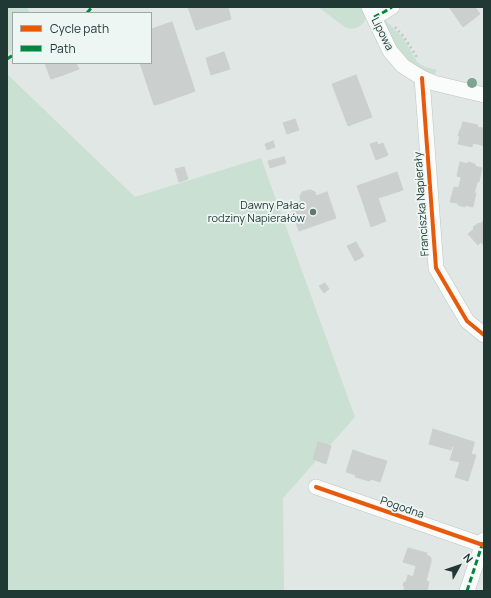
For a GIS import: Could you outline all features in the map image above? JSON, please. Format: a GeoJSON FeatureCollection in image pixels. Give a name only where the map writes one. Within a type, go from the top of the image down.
{"type":"FeatureCollection","features":[{"type":"Feature","properties":{"kind":"street","name":"Lipowa"},"geometry":{"type":"LineString","coordinates":[[379,11],[390,51],[403,66],[422,78],[439,84],[484,95]]}},
{"type":"Feature","properties":{"kind":"street","name":"Franciszka Napierały"},"geometry":{"type":"LineString","coordinates":[[422,78],[436,268],[467,321],[484,336]]}},
{"type":"Feature","properties":{"kind":"street","name":"Pogodna"},"geometry":{"type":"LineString","coordinates":[[316,487],[483,543],[467,591]]}},
{"type":"Feature","properties":{"kind":"path"},"geometry":{"type":"LineString","coordinates":[[379,11],[404,37],[422,63]]}},
{"type":"Feature","properties":{"kind":"green space"},"geometry":{"type":"Polygon","coordinates":[[[7,7],[27,7],[30,12],[12,12],[12,51],[7,54],[7,7]]]}},
{"type":"Feature","properties":{"kind":"green space"},"geometry":{"type":"Polygon","coordinates":[[[318,7],[362,7],[366,16],[364,22],[360,26],[350,29],[318,7]]]}},
{"type":"Feature","properties":{"kind":"green space"},"geometry":{"type":"Polygon","coordinates":[[[383,18],[403,38],[417,62],[425,67],[437,70],[434,75],[431,75],[408,62],[394,47],[383,18]]]}},
{"type":"Feature","properties":{"kind":"green space"},"geometry":{"type":"Polygon","coordinates":[[[7,74],[135,197],[261,158],[355,417],[283,498],[284,591],[7,591],[7,74]]]}},
{"type":"Feature","properties":{"kind":"building"},"geometry":{"type":"Polygon","coordinates":[[[188,7],[228,7],[231,19],[196,30],[188,7]]]}},
{"type":"Feature","properties":{"kind":"building"},"geometry":{"type":"Polygon","coordinates":[[[449,7],[464,7],[454,14],[449,7]]]}},
{"type":"Feature","properties":{"kind":"building"},"geometry":{"type":"Polygon","coordinates":[[[464,7],[475,7],[480,14],[463,27],[454,14],[464,7]]]}},
{"type":"Feature","properties":{"kind":"building"},"geometry":{"type":"Polygon","coordinates":[[[172,22],[195,91],[190,93],[166,24],[172,22]]]}},
{"type":"Feature","properties":{"kind":"building"},"geometry":{"type":"Polygon","coordinates":[[[166,24],[190,93],[159,104],[145,64],[152,64],[152,29],[166,24]]]}},
{"type":"Feature","properties":{"kind":"building"},"geometry":{"type":"Polygon","coordinates":[[[224,52],[230,69],[211,75],[206,58],[224,52]]]}},
{"type":"Feature","properties":{"kind":"building"},"geometry":{"type":"Polygon","coordinates":[[[45,64],[60,64],[47,69],[45,64]]]}},
{"type":"Feature","properties":{"kind":"building"},"geometry":{"type":"Polygon","coordinates":[[[76,64],[79,69],[63,75],[58,65],[76,64]]]}},
{"type":"Feature","properties":{"kind":"building"},"geometry":{"type":"Polygon","coordinates":[[[140,64],[145,64],[159,104],[154,105],[140,64]]]}},
{"type":"Feature","properties":{"kind":"building"},"geometry":{"type":"Polygon","coordinates":[[[58,65],[63,75],[51,79],[47,69],[58,65]]]}},
{"type":"Feature","properties":{"kind":"building"},"geometry":{"type":"Polygon","coordinates":[[[356,75],[372,117],[348,126],[332,84],[356,75]]]}},
{"type":"Feature","properties":{"kind":"building"},"geometry":{"type":"Polygon","coordinates":[[[295,119],[299,130],[287,134],[283,123],[295,119]]]}},
{"type":"Feature","properties":{"kind":"building"},"geometry":{"type":"Polygon","coordinates":[[[463,122],[478,125],[477,127],[482,128],[478,144],[473,143],[472,147],[458,144],[460,136],[458,136],[463,122]]]}},
{"type":"Feature","properties":{"kind":"building"},"geometry":{"type":"Polygon","coordinates":[[[482,128],[484,129],[484,146],[478,144],[482,128]]]}},
{"type":"Feature","properties":{"kind":"building"},"geometry":{"type":"Polygon","coordinates":[[[273,141],[275,147],[267,150],[265,144],[273,141]]]}},
{"type":"Feature","properties":{"kind":"building"},"geometry":{"type":"Polygon","coordinates":[[[377,142],[378,145],[383,143],[388,155],[376,160],[370,144],[377,142]]]}},
{"type":"Feature","properties":{"kind":"building"},"geometry":{"type":"Polygon","coordinates":[[[284,157],[286,163],[270,168],[268,161],[284,157]]]}},
{"type":"Feature","properties":{"kind":"building"},"geometry":{"type":"Polygon","coordinates":[[[460,162],[468,164],[468,162],[482,168],[479,182],[477,182],[476,187],[460,183],[461,177],[457,176],[460,162]]]}},
{"type":"Feature","properties":{"kind":"building"},"geometry":{"type":"Polygon","coordinates":[[[184,167],[188,179],[179,182],[175,169],[184,167]]]}},
{"type":"Feature","properties":{"kind":"building"},"geometry":{"type":"Polygon","coordinates":[[[397,172],[403,190],[363,203],[357,186],[397,172]]]}},
{"type":"Feature","properties":{"kind":"building"},"geometry":{"type":"Polygon","coordinates":[[[460,183],[476,187],[473,207],[465,205],[465,207],[458,205],[458,203],[450,202],[454,187],[458,188],[460,183]]]}},
{"type":"Feature","properties":{"kind":"building"},"geometry":{"type":"Polygon","coordinates":[[[310,190],[315,192],[316,196],[301,201],[300,196],[302,192],[310,190]]]}},
{"type":"Feature","properties":{"kind":"building","name":"Dawny Pałac rodziny Napierałów"},"geometry":{"type":"Polygon","coordinates":[[[327,192],[336,218],[299,231],[290,205],[327,192]]]}},
{"type":"Feature","properties":{"kind":"building"},"geometry":{"type":"Polygon","coordinates":[[[378,198],[386,221],[371,227],[363,203],[378,198]]]}},
{"type":"Feature","properties":{"kind":"building"},"geometry":{"type":"Polygon","coordinates":[[[484,220],[484,246],[481,242],[478,245],[468,234],[474,229],[473,227],[479,223],[480,224],[484,220]]]}},
{"type":"Feature","properties":{"kind":"building"},"geometry":{"type":"Polygon","coordinates":[[[356,242],[364,256],[355,261],[347,246],[356,242]]]}},
{"type":"Feature","properties":{"kind":"building"},"geometry":{"type":"Polygon","coordinates":[[[325,283],[329,289],[324,293],[319,286],[325,283]]]}},
{"type":"Feature","properties":{"kind":"building"},"geometry":{"type":"Polygon","coordinates":[[[433,429],[455,436],[454,438],[474,444],[471,454],[476,455],[468,481],[455,477],[460,462],[450,460],[454,447],[452,446],[451,450],[429,444],[433,429]]]}},
{"type":"Feature","properties":{"kind":"building"},"geometry":{"type":"Polygon","coordinates":[[[455,436],[474,442],[474,444],[454,438],[455,436]]]}},
{"type":"Feature","properties":{"kind":"building"},"geometry":{"type":"Polygon","coordinates":[[[318,442],[331,446],[326,464],[313,459],[318,442]]]}},
{"type":"Feature","properties":{"kind":"building"},"geometry":{"type":"Polygon","coordinates":[[[353,450],[370,456],[362,479],[355,477],[356,475],[346,472],[353,450]]]}},
{"type":"Feature","properties":{"kind":"building"},"geometry":{"type":"Polygon","coordinates":[[[370,456],[387,461],[380,482],[371,479],[370,481],[362,479],[370,456]]]}},
{"type":"Feature","properties":{"kind":"building"},"geometry":{"type":"Polygon","coordinates":[[[408,548],[427,553],[426,555],[431,558],[426,581],[429,582],[427,591],[403,591],[405,587],[403,586],[404,582],[406,582],[408,575],[413,577],[416,566],[403,562],[408,548]]]}},
{"type":"Feature","properties":{"kind":"marked path"},"geometry":{"type":"LineString","coordinates":[[88,12],[92,7]]}},
{"type":"Feature","properties":{"kind":"marked path"},"geometry":{"type":"LineString","coordinates":[[374,17],[392,7]]}},
{"type":"Feature","properties":{"kind":"marked path"},"geometry":{"type":"LineString","coordinates":[[7,59],[12,56]]}},
{"type":"Feature","properties":{"kind":"marked path"},"geometry":{"type":"LineString","coordinates":[[467,591],[483,542]]}},
{"type":"Feature","properties":{"kind":"cycle path"},"geometry":{"type":"LineString","coordinates":[[422,78],[436,268],[467,321],[484,335]]}},
{"type":"Feature","properties":{"kind":"cycle path"},"geometry":{"type":"LineString","coordinates":[[316,487],[483,545]]}},
{"type":"Feature","properties":{"kind":"place","name":"Dawny Pałac rodziny Napierałów"},"geometry":{"type":"Point","coordinates":[313,212]}}]}
